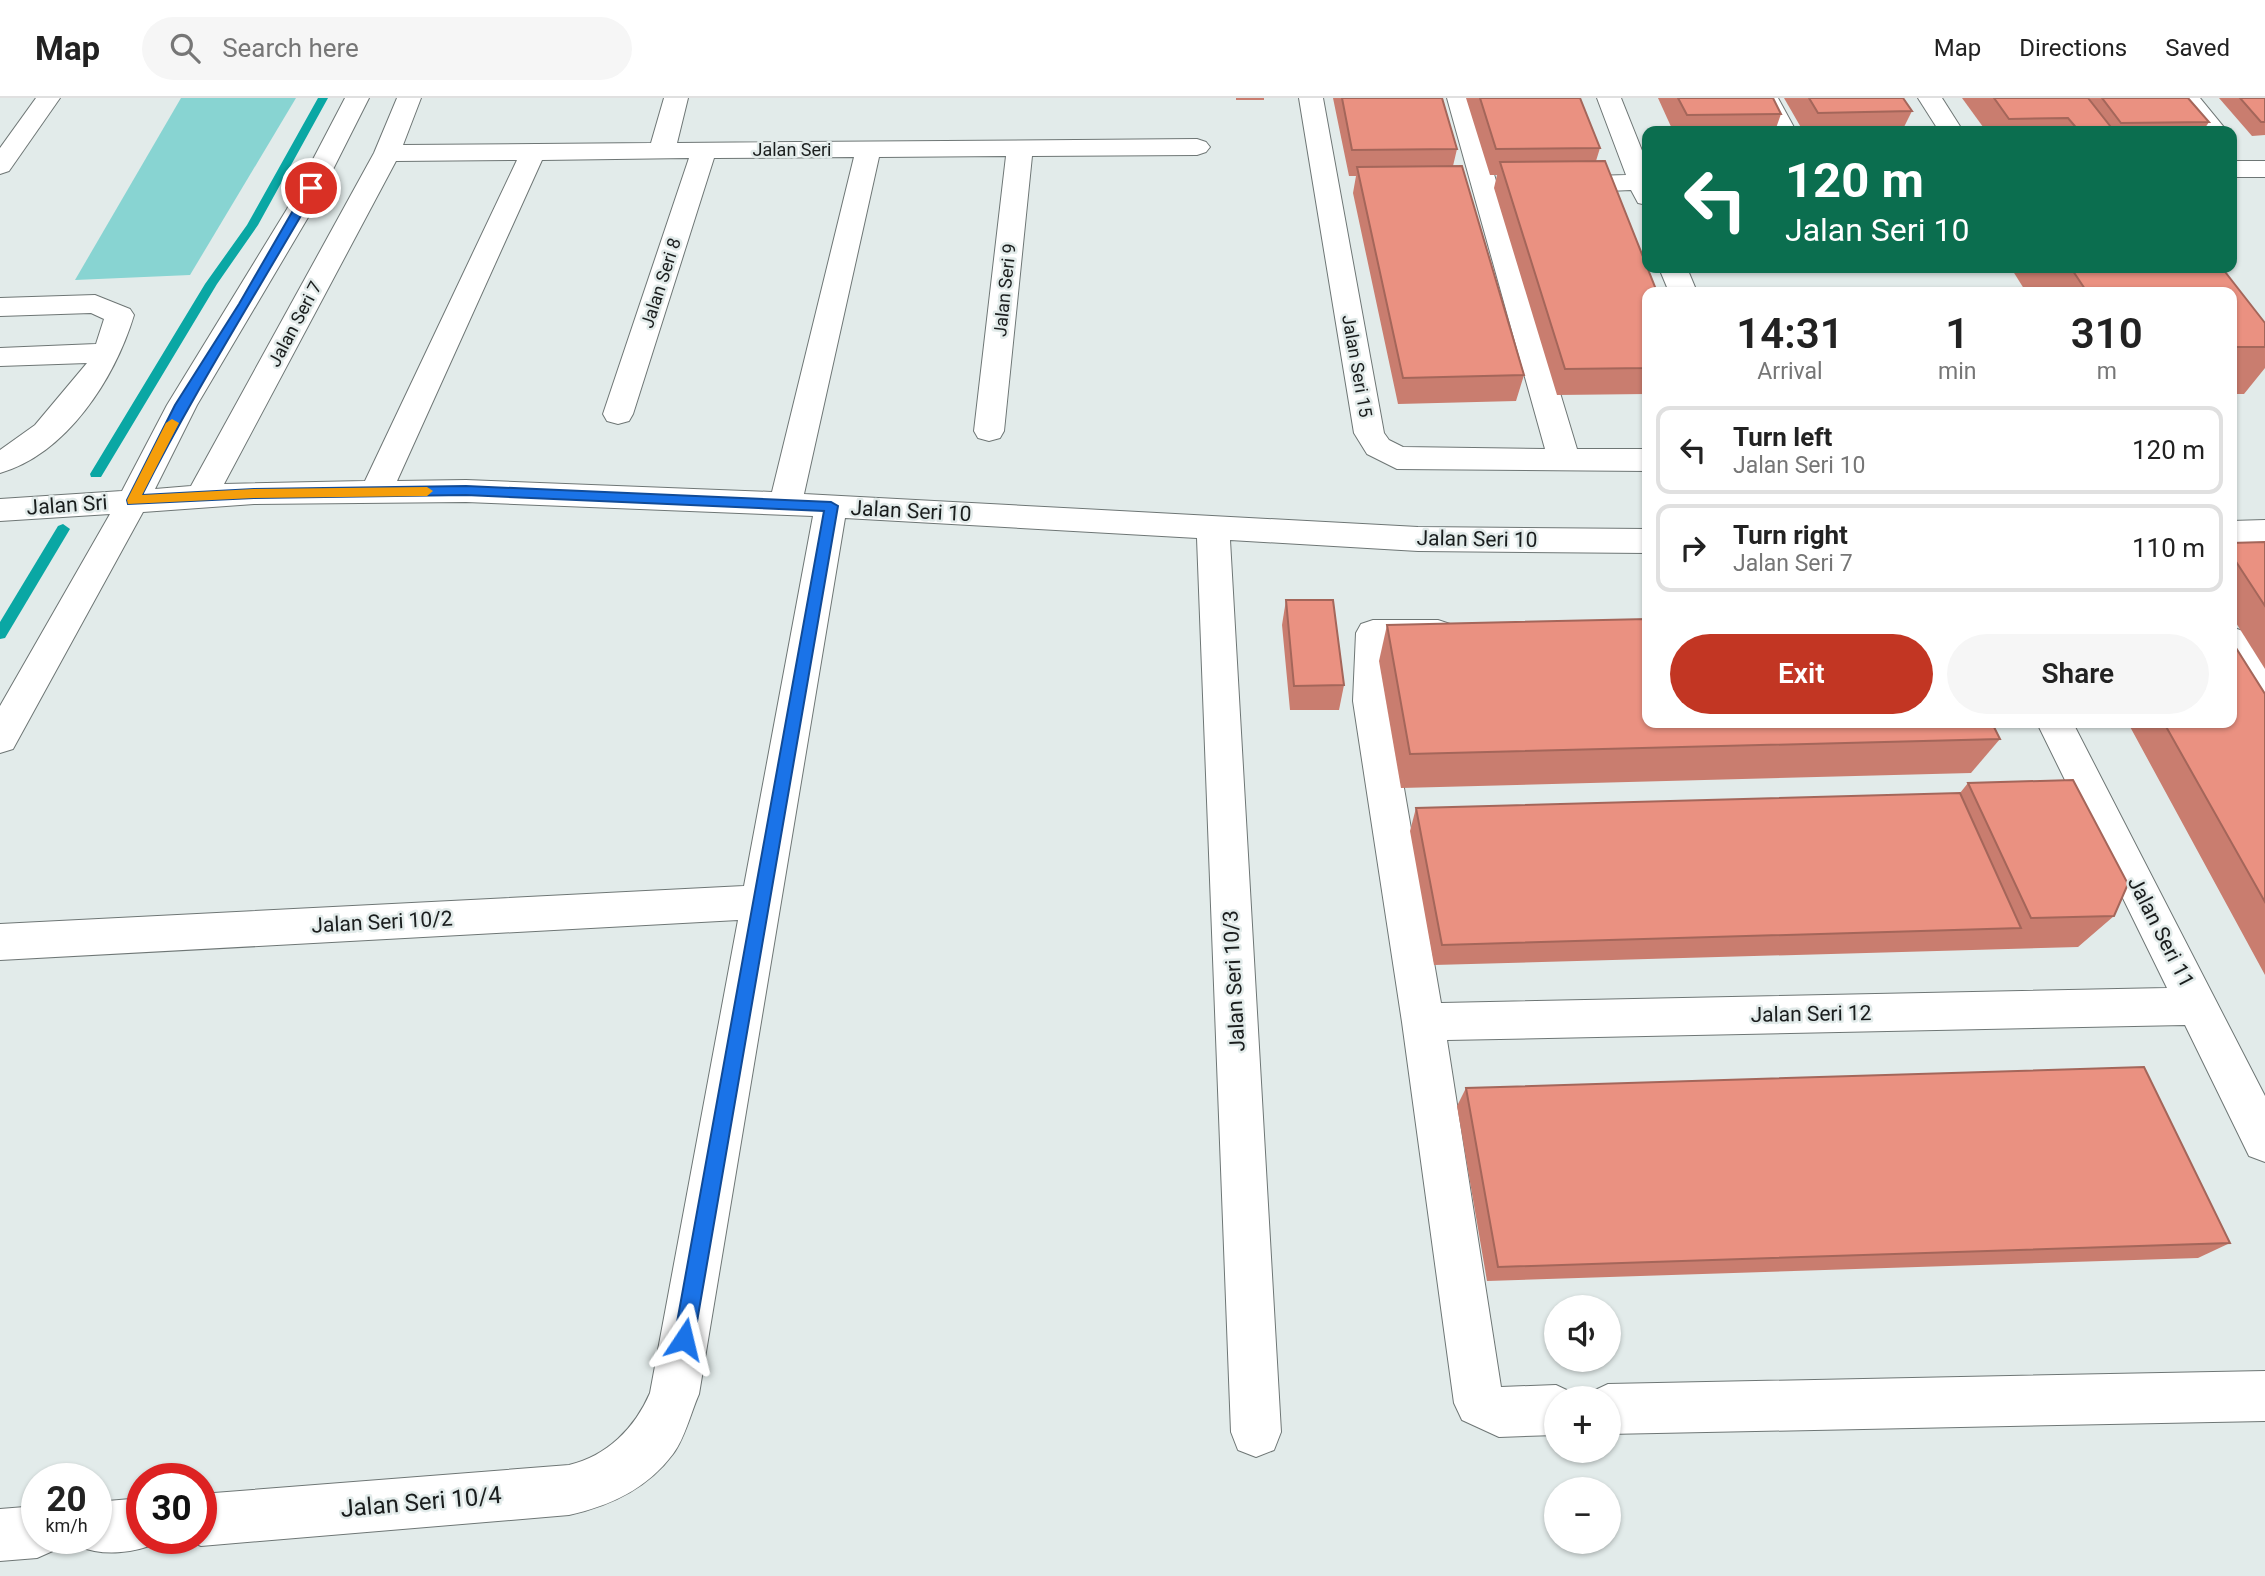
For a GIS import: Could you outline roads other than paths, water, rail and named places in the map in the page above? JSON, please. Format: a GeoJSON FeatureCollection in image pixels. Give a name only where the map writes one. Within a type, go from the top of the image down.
{"type":"FeatureCollection","features":[{"type":"Feature","properties":{"kind":"street"},"geometry":{"type":"LineString","coordinates":[[0,166],[48,98]]}},
{"type":"Feature","properties":{"kind":"street"},"geometry":{"type":"LineString","coordinates":[[0,739],[133,500],[182,405],[300,209],[357,98]]}},
{"type":"Feature","properties":{"kind":"street","name":"Jalan Seri 7"},"geometry":{"type":"LineString","coordinates":[[202,496],[387,153],[409,98]]}},
{"type":"Feature","properties":{"kind":"street"},"geometry":{"type":"LineString","coordinates":[[662,151],[676,98]]}},
{"type":"Feature","properties":{"kind":"street","name":"Jalan Seri 15"},"geometry":{"type":"LineString","coordinates":[[1311,98],[1340,190],[1369,433],[1378,447],[1397,458],[1642,460]]}},
{"type":"Feature","properties":{"kind":"street"},"geometry":{"type":"LineString","coordinates":[[1459,98],[1498,187],[1564,459]]}},
{"type":"Feature","properties":{"kind":"street"},"geometry":{"type":"LineString","coordinates":[[1609,98],[1642,180]]}},
{"type":"Feature","properties":{"kind":"street"},"geometry":{"type":"LineString","coordinates":[[1766,98],[1781,126]]}},
{"type":"Feature","properties":{"kind":"street"},"geometry":{"type":"LineString","coordinates":[[1930,98],[1948,126]]}},
{"type":"Feature","properties":{"kind":"street"},"geometry":{"type":"LineString","coordinates":[[2187,98],[2210,126]]}},
{"type":"Feature","properties":{"kind":"street","name":"Jalan Seri"},"geometry":{"type":"LineString","coordinates":[[387,153],[1197,147]]}},
{"type":"Feature","properties":{"kind":"street","name":"Jalan Seri 9"},"geometry":{"type":"LineString","coordinates":[[989,431],[1020,148]]}},
{"type":"Feature","properties":{"kind":"street"},"geometry":{"type":"LineString","coordinates":[[785,505],[869,150]]}},
{"type":"Feature","properties":{"kind":"street","name":"Jalan Seri 8"},"geometry":{"type":"LineString","coordinates":[[618,414],[704,151]]}},
{"type":"Feature","properties":{"kind":"street"},"geometry":{"type":"LineString","coordinates":[[376,492],[533,152]]}},
{"type":"Feature","properties":{"kind":"street"},"geometry":{"type":"LineString","coordinates":[[1498,187],[1642,187]]}},
{"type":"Feature","properties":{"kind":"street"},"geometry":{"type":"LineString","coordinates":[[0,307],[95,304],[120,315],[107,353],[60,419],[31,446],[0,462]]}},
{"type":"Feature","properties":{"kind":"street"},"geometry":{"type":"LineString","coordinates":[[0,357],[107,353]]}},
{"type":"Feature","properties":{"kind":"street","name":"Jalan Seri 10"},"geometry":{"type":"LineString","coordinates":[[133,500],[202,496],[466,491],[831,506],[1418,539],[1642,541]]}},
{"type":"Feature","properties":{"kind":"street","name":"Jalan Sri"},"geometry":{"type":"LineString","coordinates":[[5,518],[133,500]]}},
{"type":"Feature","properties":{"kind":"street","name":"Jalan Seri 10/4"},"geometry":{"type":"LineString","coordinates":[[217,1519],[569,1490],[601,1483],[632,1460],[657,1435],[674,1394],[831,506]]}},
{"type":"Feature","properties":{"kind":"street","name":"Jalan Seri 10/3"},"geometry":{"type":"LineString","coordinates":[[1213,529],[1256,1432]]}},
{"type":"Feature","properties":{"kind":"street"},"geometry":{"type":"LineString","coordinates":[[2237,533],[2265,532]]}},
{"type":"Feature","properties":{"kind":"street"},"geometry":{"type":"LineString","coordinates":[[1469,633],[1373,634],[1371,701],[1423,1021],[1479,1403],[1499,1412],[1544,1410]]}},
{"type":"Feature","properties":{"kind":"street"},"geometry":{"type":"LineString","coordinates":[[2237,650],[2265,694]]}},
{"type":"Feature","properties":{"kind":"street","name":"Jalan Seri 11"},"geometry":{"type":"LineString","coordinates":[[2058,728],[2265,1141]]}},
{"type":"Feature","properties":{"kind":"street","name":"Jalan Seri 10/2"},"geometry":{"type":"LineString","coordinates":[[0,942],[763,902]]}},
{"type":"Feature","properties":{"kind":"street","name":"Jalan Seri 12"},"geometry":{"type":"LineString","coordinates":[[1423,1021],[2198,1006]]}},
{"type":"Feature","properties":{"kind":"street"},"geometry":{"type":"LineString","coordinates":[[1621,1409],[2265,1396]]}},
{"type":"Feature","properties":{"kind":"street"},"geometry":{"type":"LineString","coordinates":[[0,1535],[21,1533]]}},
{"type":"Feature","properties":{"kind":"waterway"},"geometry":{"type":"LineString","coordinates":[[96,474],[211,284],[252,225],[323,98]]}},
{"type":"Feature","properties":{"kind":"waterway"},"geometry":{"type":"LineString","coordinates":[[0,634],[63,529]]}}]}
